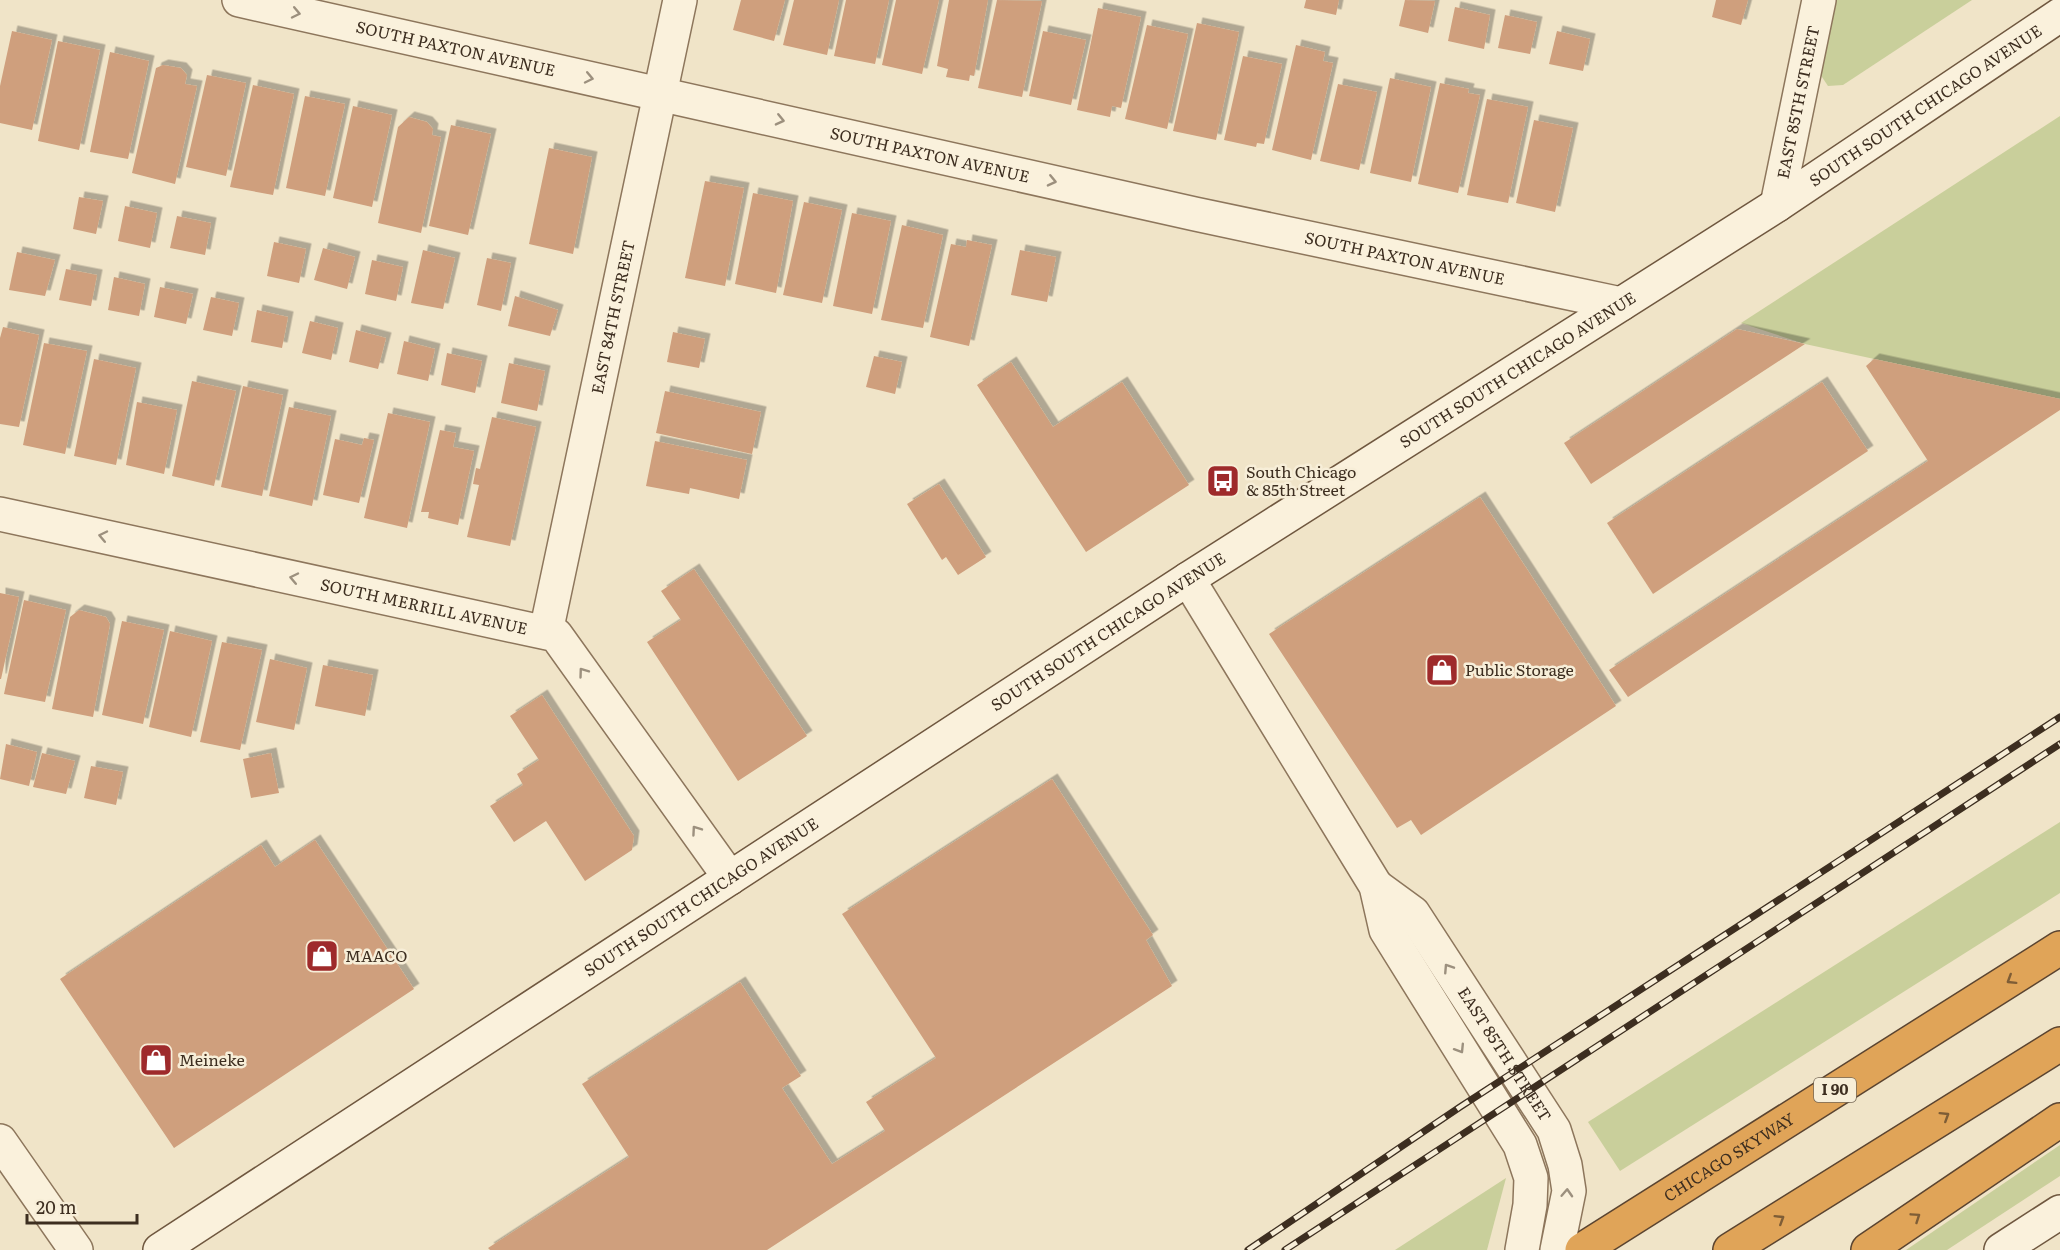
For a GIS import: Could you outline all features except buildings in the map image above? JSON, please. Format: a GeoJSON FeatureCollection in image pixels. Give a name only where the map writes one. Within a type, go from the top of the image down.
{"type":"FeatureCollection","features":[{"type":"Feature","properties":{"kind":"highway","name":"CHICAGO SKYWAY"},"geometry":{"type":"LineString","coordinates":[[1582,1250],[2060,948]]}},
{"type":"Feature","properties":{"kind":"highway"},"geometry":{"type":"LineString","coordinates":[[1730,1250],[2060,1044]]}},
{"type":"Feature","properties":{"kind":"highway"},"geometry":{"type":"LineString","coordinates":[[1868,1250],[2060,1120]]}},
{"type":"Feature","properties":{"kind":"street","name":"SOUTH PAXTON AVENUE"},"geometry":{"type":"LineString","coordinates":[[239,0],[1183,211],[1621,304]]}},
{"type":"Feature","properties":{"kind":"street","name":"EAST 84TH STREET"},"geometry":{"type":"LineString","coordinates":[[546,632],[680,0]]}},
{"type":"Feature","properties":{"kind":"street","name":"EAST 85TH STREET"},"geometry":{"type":"LineString","coordinates":[[1777,205],[1819,0]]}},
{"type":"Feature","properties":{"kind":"street","name":"SOUTH SOUTH CHICAGO AVENUE"},"geometry":{"type":"LineString","coordinates":[[160,1250],[1188,579],[1777,205],[2060,15]]}},
{"type":"Feature","properties":{"kind":"street","name":"SOUTH MERRILL AVENUE"},"geometry":{"type":"LineString","coordinates":[[0,514],[556,635],[730,878]]}},
{"type":"Feature","properties":{"kind":"street","name":"EAST 85TH STREET"},"geometry":{"type":"LineString","coordinates":[[1188,579],[1376,886],[1386,930],[1520,1145],[1531,1178],[1530,1205],[1522,1250]]}},
{"type":"Feature","properties":{"kind":"street","name":"EAST 85TH STREET"},"geometry":{"type":"LineString","coordinates":[[1376,886],[1413,913],[1554,1130],[1565,1165],[1569,1191],[1557,1250]]}},
{"type":"Feature","properties":{"kind":"street"},"geometry":{"type":"LineString","coordinates":[[0,1141],[76,1250]]}},
{"type":"Feature","properties":{"kind":"street"},"geometry":{"type":"LineString","coordinates":[[2001,1250],[2060,1212]]}},
{"type":"Feature","properties":{"kind":"green space"},"geometry":{"type":"Polygon","coordinates":[[[1833,0],[1972,0],[1843,85],[1828,86],[1818,71],[1833,0]]]}},
{"type":"Feature","properties":{"kind":"green space"},"geometry":{"type":"Polygon","coordinates":[[[2060,116],[2060,399],[1805,344],[1741,323],[2060,116]]]}},
{"type":"Feature","properties":{"kind":"green space"},"geometry":{"type":"Polygon","coordinates":[[[2060,822],[2060,893],[1620,1171],[1588,1122],[2060,822]]]}},
{"type":"Feature","properties":{"kind":"green space"},"geometry":{"type":"Polygon","coordinates":[[[2060,1145],[2060,1176],[1947,1250],[1906,1250],[2060,1145]]]}},
{"type":"Feature","properties":{"kind":"green space"},"geometry":{"type":"Polygon","coordinates":[[[1506,1178],[1487,1250],[1395,1250],[1506,1178]]]}},
{"type":"Feature","properties":{"kind":"railway"},"geometry":{"type":"LineString","coordinates":[[1248,1250],[1460,1107],[2060,717]]}},
{"type":"Feature","properties":{"kind":"railway"},"geometry":{"type":"LineString","coordinates":[[1285,1250],[2060,744]]}},
{"type":"Feature","properties":{"kind":"place","name":"South Chicago & 85th Street"},"geometry":{"type":"Point","coordinates":[1223,481]}},
{"type":"Feature","properties":{"kind":"place","name":"Public Storage"},"geometry":{"type":"Point","coordinates":[1442,670]}},
{"type":"Feature","properties":{"kind":"place","name":"MAACO"},"geometry":{"type":"Point","coordinates":[322,956]}},
{"type":"Feature","properties":{"kind":"place","name":"Meineke"},"geometry":{"type":"Point","coordinates":[156,1060]}}]}
